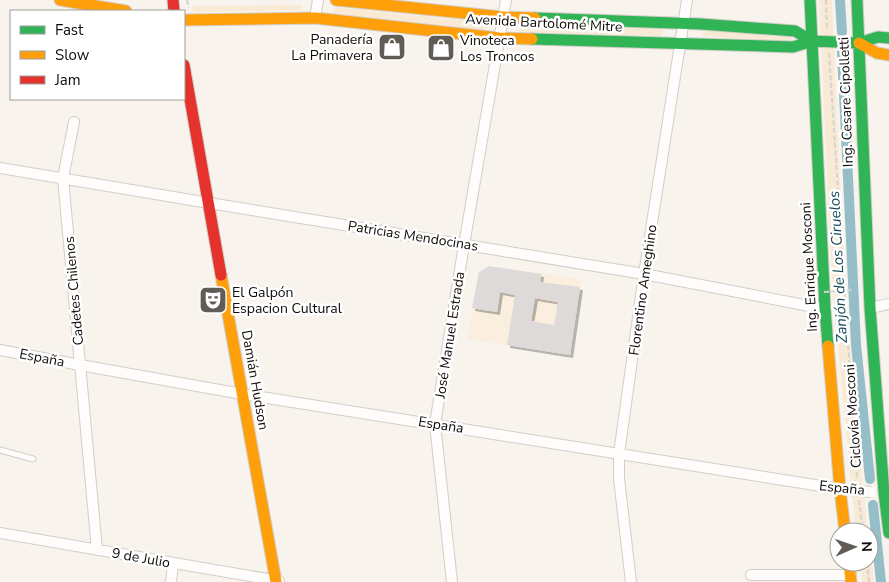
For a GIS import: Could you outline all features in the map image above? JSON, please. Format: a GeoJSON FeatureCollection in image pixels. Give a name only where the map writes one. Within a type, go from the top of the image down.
{"type":"FeatureCollection","features":[{"type":"Feature","properties":{"kind":"street"},"geometry":{"type":"LineString","coordinates":[[60,0],[120,10]]}},
{"type":"Feature","properties":{"kind":"street"},"geometry":{"type":"LineString","coordinates":[[315,18],[318,0]]}},
{"type":"Feature","properties":{"kind":"street","name":"Avenida Bartolomé Mitre"},"geometry":{"type":"LineString","coordinates":[[336,0],[503,17],[684,23],[795,31],[812,41]]}},
{"type":"Feature","properties":{"kind":"street","name":"José Manuel Estrada"},"geometry":{"type":"LineString","coordinates":[[452,582],[435,424],[506,0]]}},
{"type":"Feature","properties":{"kind":"street","name":"Florentino Ameghino"},"geometry":{"type":"LineString","coordinates":[[631,582],[619,479],[619,454],[644,274],[687,0]]}},
{"type":"Feature","properties":{"kind":"street","name":"Ing. Enrique Mosconi"},"geometry":{"type":"LineString","coordinates":[[810,0],[825,309],[844,522]]}},
{"type":"Feature","properties":{"kind":"street","name":"Ing. Cesare Cipolletti"},"geometry":{"type":"LineString","coordinates":[[856,0],[870,308],[889,533]]}},
{"type":"Feature","properties":{"kind":"street","name":"Avenida Bartolomé Mitre"},"geometry":{"type":"LineString","coordinates":[[185,20],[315,18],[499,38],[793,47],[812,41],[828,41],[859,44],[877,54],[889,54]]}},
{"type":"Feature","properties":{"kind":"street","name":"Avenida Bartolomé Mitre"},"geometry":{"type":"LineString","coordinates":[[859,44],[878,37],[889,38]]}},
{"type":"Feature","properties":{"kind":"street","name":"Damián Hudson"},"geometry":{"type":"LineString","coordinates":[[185,71],[242,394],[279,582]]}},
{"type":"Feature","properties":{"kind":"street","name":"Cadetes Chilenos"},"geometry":{"type":"LineString","coordinates":[[74,122],[64,178],[97,550]]}},
{"type":"Feature","properties":{"kind":"street","name":"Patricias Mendocinas"},"geometry":{"type":"LineString","coordinates":[[0,168],[644,274],[825,309]]}},
{"type":"Feature","properties":{"kind":"street"},"geometry":{"type":"LineString","coordinates":[[870,308],[889,304]]}},
{"type":"Feature","properties":{"kind":"street","name":"España"},"geometry":{"type":"LineString","coordinates":[[0,350],[242,394],[840,489],[887,492]]}},
{"type":"Feature","properties":{"kind":"street","name":"9 de Julio"},"geometry":{"type":"LineString","coordinates":[[0,533],[279,582]]}},
{"type":"Feature","properties":{"kind":"street"},"geometry":{"type":"LineString","coordinates":[[170,582],[173,564]]}},
{"type":"Feature","properties":{"kind":"street"},"geometry":{"type":"LineString","coordinates":[[751,575],[851,578]]}},
{"type":"Feature","properties":{"kind":"lane"},"geometry":{"type":"LineString","coordinates":[[0,450],[33,459]]}},
{"type":"Feature","properties":{"kind":"path","name":"Ciclovía Mosconi"},"geometry":{"type":"LineString","coordinates":[[826,0],[858,485]]}},
{"type":"Feature","properties":{"kind":"path"},"geometry":{"type":"LineString","coordinates":[[824,292],[853,290]]}},
{"type":"Feature","properties":{"kind":"path"},"geometry":{"type":"LineString","coordinates":[[858,495],[862,522]]}},
{"type":"Feature","properties":{"kind":"shaded area"},"geometry":{"type":"Polygon","coordinates":[[[819,0],[832,0],[849,333],[867,522],[855,522],[831,256],[819,0]]]}},
{"type":"Feature","properties":{"kind":"shaded area"},"geometry":{"type":"Polygon","coordinates":[[[302,5],[302,10],[193,12],[192,6],[302,5]]]}},
{"type":"Feature","properties":{"kind":"shaded area"},"geometry":{"type":"Polygon","coordinates":[[[335,7],[488,23],[486,30],[333,14],[335,7]]]}},
{"type":"Feature","properties":{"kind":"shaded area"},"geometry":{"type":"Polygon","coordinates":[[[519,26],[663,29],[661,36],[519,32],[519,26]]]}},
{"type":"Feature","properties":{"kind":"shaded area"},"geometry":{"type":"Polygon","coordinates":[[[703,30],[792,36],[791,42],[702,36],[703,30]]]}},
{"type":"Feature","properties":{"kind":"shaded area"},"geometry":{"type":"Polygon","coordinates":[[[489,266],[581,279],[570,355],[467,339],[479,272],[489,266]]]}},
{"type":"Feature","properties":{"kind":"shaded area"},"geometry":{"type":"Polygon","coordinates":[[[861,572],[873,572],[874,582],[862,582],[861,572]]]}},
{"type":"Feature","properties":{"kind":"building"},"geometry":{"type":"Polygon","coordinates":[[[489,266],[541,274],[540,282],[580,287],[570,355],[507,345],[515,295],[500,292],[497,312],[472,308],[479,272],[489,266]],[[535,298],[531,321],[554,325],[558,302],[535,298]]]}},
{"type":"Feature","properties":{"kind":"waterway","name":"Zanjón de Los Ciruelos"},"geometry":{"type":"LineString","coordinates":[[840,0],[842,32]]}},
{"type":"Feature","properties":{"kind":"waterway","name":"Zanjón de Los Ciruelos"},"geometry":{"type":"LineString","coordinates":[[842,52],[856,345],[870,479]]}},
{"type":"Feature","properties":{"kind":"waterway","name":"Zanjón de Los Ciruelos"},"geometry":{"type":"LineString","coordinates":[[873,505],[881,582]]}},
{"type":"Feature","properties":{"kind":"traffic: fast"},"geometry":{"type":"LineString","coordinates":[[810,0],[828,346]]}},
{"type":"Feature","properties":{"kind":"traffic: fast"},"geometry":{"type":"LineString","coordinates":[[857,0],[870,308],[884,493],[889,533]]}},
{"type":"Feature","properties":{"kind":"traffic: fast"},"geometry":{"type":"LineString","coordinates":[[535,18],[701,24],[795,31],[812,41]]}},
{"type":"Feature","properties":{"kind":"traffic: fast"},"geometry":{"type":"LineString","coordinates":[[532,39],[793,47],[812,41],[859,43],[878,37],[889,38]]}},
{"type":"Feature","properties":{"kind":"traffic: slow"},"geometry":{"type":"LineString","coordinates":[[60,0],[120,10]]}},
{"type":"Feature","properties":{"kind":"traffic: slow"},"geometry":{"type":"LineString","coordinates":[[336,0],[503,17],[535,18]]}},
{"type":"Feature","properties":{"kind":"traffic: slow"},"geometry":{"type":"LineString","coordinates":[[185,20],[315,18],[499,38],[532,39]]}},
{"type":"Feature","properties":{"kind":"traffic: slow"},"geometry":{"type":"LineString","coordinates":[[859,43],[877,53],[889,55]]}},
{"type":"Feature","properties":{"kind":"traffic: slow"},"geometry":{"type":"LineString","coordinates":[[221,275],[276,582]]}},
{"type":"Feature","properties":{"kind":"traffic: slow"},"geometry":{"type":"LineString","coordinates":[[828,346],[844,522]]}},
{"type":"Feature","properties":{"kind":"traffic: slow"},"geometry":{"type":"LineString","coordinates":[[850,572],[851,582]]}},
{"type":"Feature","properties":{"kind":"traffic: jam"},"geometry":{"type":"LineString","coordinates":[[173,0],[174,10]]}},
{"type":"Feature","properties":{"kind":"traffic: jam"},"geometry":{"type":"LineString","coordinates":[[185,71],[221,275]]}},
{"type":"Feature","properties":{"kind":"place","name":"Panadería La Primavera"},"geometry":{"type":"Point","coordinates":[392,47]}},
{"type":"Feature","properties":{"kind":"place","name":"Vinoteca Los Troncos"},"geometry":{"type":"Point","coordinates":[441,48]}},
{"type":"Feature","properties":{"kind":"place","name":"El Galpón Espacion Cultural"},"geometry":{"type":"Point","coordinates":[213,300]}}]}
